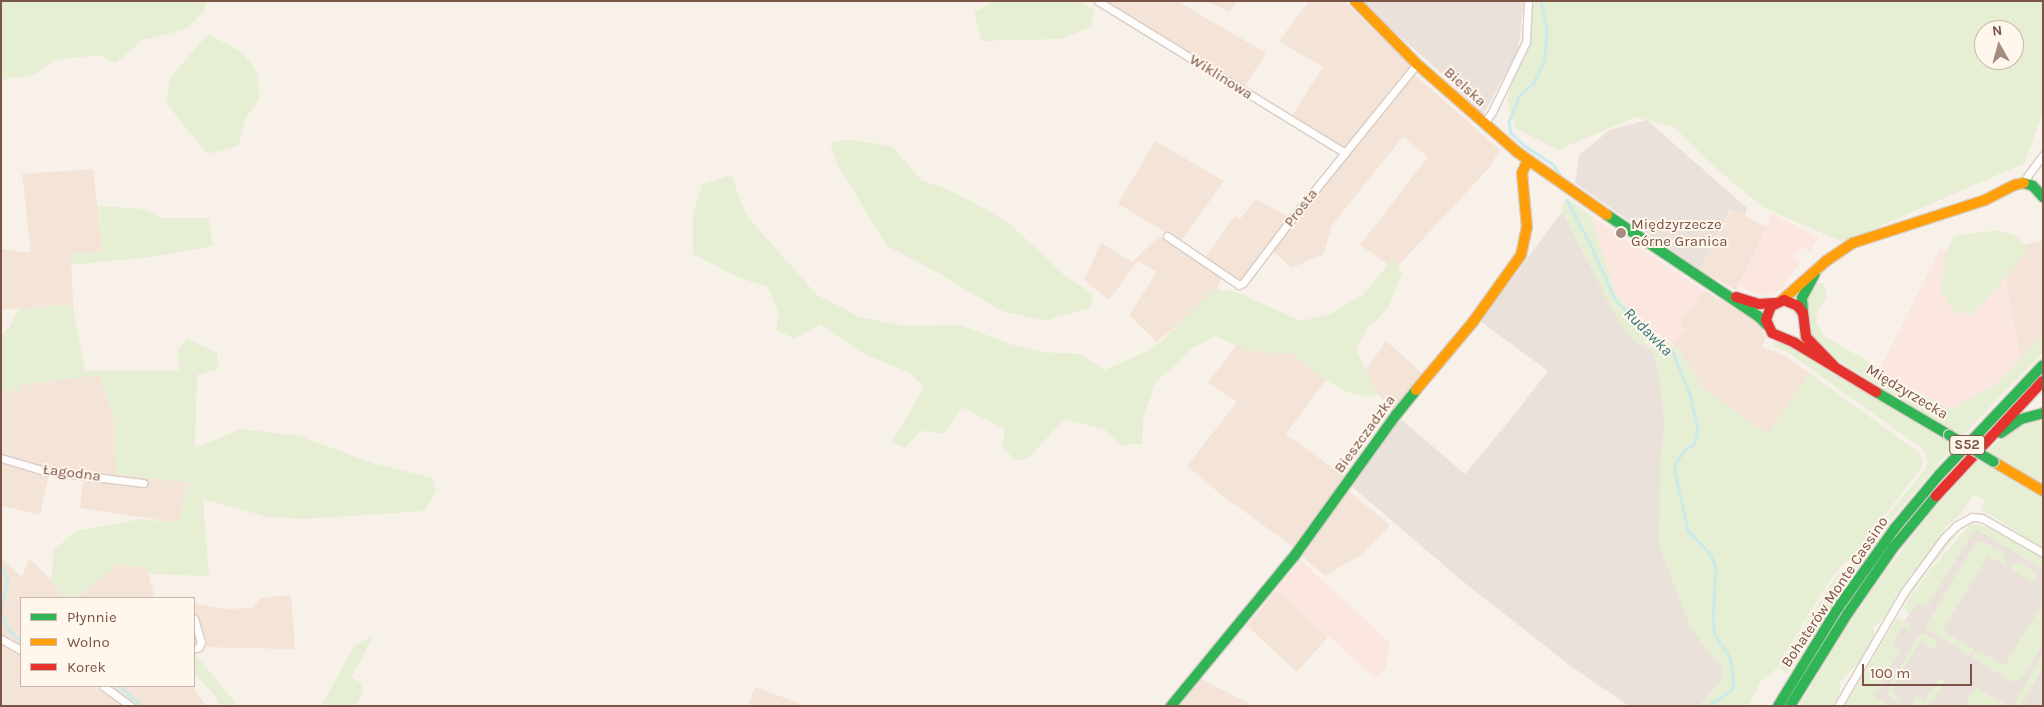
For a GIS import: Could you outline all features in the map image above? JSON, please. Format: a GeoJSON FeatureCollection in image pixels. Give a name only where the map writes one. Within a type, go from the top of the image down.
{"type":"FeatureCollection","features":[{"type":"Feature","properties":{"kind":"main road","name":"Bielska"},"geometry":{"type":"LineString","coordinates":[[1355,1],[1417,64],[1528,160],[1562,186],[1720,292]]}},
{"type":"Feature","properties":{"kind":"main road","name":"Bieszczadzka"},"geometry":{"type":"LineString","coordinates":[[1171,706],[1242,622],[1295,555],[1396,415],[1473,322],[1521,255],[1526,239],[1527,227],[1522,173],[1528,160]]}},
{"type":"Feature","properties":{"kind":"main road"},"geometry":{"type":"LineString","coordinates":[[1767,325],[1767,311],[1833,255],[1860,240],[1985,200],[2015,185],[2024,183],[2033,186],[2043,197]]}},
{"type":"Feature","properties":{"kind":"main road"},"geometry":{"type":"LineString","coordinates":[[1720,292],[1758,316],[1772,333],[1782,338],[1795,334],[1803,317],[1802,298],[1818,268]]}},
{"type":"Feature","properties":{"kind":"main road"},"geometry":{"type":"LineString","coordinates":[[1720,292],[1759,304],[1794,302],[1803,317]]}},
{"type":"Feature","properties":{"kind":"main road","name":"Międzyrzecka"},"geometry":{"type":"LineString","coordinates":[[1803,317],[1806,337],[1816,350],[1834,366]]}},
{"type":"Feature","properties":{"kind":"main road","name":"Międzyrzecka"},"geometry":{"type":"LineString","coordinates":[[1782,338],[1796,343],[1813,355],[2043,491]]}},
{"type":"Feature","properties":{"kind":"main road","name":"Bohaterów Monte Cassino"},"geometry":{"type":"LineString","coordinates":[[1778,706],[1843,602],[1895,528],[1973,438],[2043,365]]}},
{"type":"Feature","properties":{"kind":"main road","name":"Bohaterów Monte Cassino"},"geometry":{"type":"LineString","coordinates":[[1790,706],[1875,573],[1918,517],[1972,456],[2043,381]]}},
{"type":"Feature","properties":{"kind":"main road"},"geometry":{"type":"LineString","coordinates":[[1972,456],[2014,423],[2043,413]]}},
{"type":"Feature","properties":{"kind":"street","name":"Wiklinowa"},"geometry":{"type":"LineString","coordinates":[[1098,1],[1345,153]]}},
{"type":"Feature","properties":{"kind":"street"},"geometry":{"type":"LineString","coordinates":[[1484,123],[1492,112],[1526,42],[1528,1]]}},
{"type":"Feature","properties":{"kind":"street","name":"Prosta"},"geometry":{"type":"LineString","coordinates":[[1167,236],[1239,285],[1243,283],[1417,64]]}},
{"type":"Feature","properties":{"kind":"street"},"geometry":{"type":"LineString","coordinates":[[2024,183],[2043,155]]}},
{"type":"Feature","properties":{"kind":"street","name":"Łagodna"},"geometry":{"type":"LineString","coordinates":[[1,458],[45,471],[143,483]]}},
{"type":"Feature","properties":{"kind":"street"},"geometry":{"type":"LineString","coordinates":[[1838,706],[1905,591],[1944,538],[1957,525],[1972,517],[1982,518],[2043,553]]}},
{"type":"Feature","properties":{"kind":"street"},"geometry":{"type":"LineString","coordinates":[[195,621],[201,642],[199,647],[195,649]]}},
{"type":"Feature","properties":{"kind":"street"},"geometry":{"type":"LineString","coordinates":[[1,639],[20,649]]}},
{"type":"Feature","properties":{"kind":"street"},"geometry":{"type":"LineString","coordinates":[[104,687],[131,706]]}},
{"type":"Feature","properties":{"kind":"shaded area"},"geometry":{"type":"Polygon","coordinates":[[[1102,1],[1177,1],[1266,53],[1244,88],[1102,1]]]}},
{"type":"Feature","properties":{"kind":"shaded area"},"geometry":{"type":"Polygon","coordinates":[[[1205,1],[1237,1],[1230,12],[1205,1]]]}},
{"type":"Feature","properties":{"kind":"shaded area"},"geometry":{"type":"Polygon","coordinates":[[[1309,1],[1344,1],[1411,66],[1414,74],[1500,150],[1489,168],[1395,269],[1360,245],[1428,157],[1403,137],[1332,225],[1324,254],[1291,268],[1269,247],[1241,283],[1204,259],[1235,216],[1240,219],[1256,199],[1295,220],[1379,117],[1375,114],[1345,150],[1291,117],[1323,67],[1279,41],[1309,1]]]}},
{"type":"Feature","properties":{"kind":"shaded area"},"geometry":{"type":"Polygon","coordinates":[[[1359,1],[1524,1],[1518,51],[1483,115],[1439,71],[1359,1]]]}},
{"type":"Feature","properties":{"kind":"shaded area"},"geometry":{"type":"Polygon","coordinates":[[[1647,120],[1747,208],[1745,215],[1730,210],[1700,270],[1575,183],[1579,155],[1610,130],[1647,120]]]}},
{"type":"Feature","properties":{"kind":"shaded area"},"geometry":{"type":"Polygon","coordinates":[[[1155,141],[1224,181],[1181,241],[1118,204],[1155,141]]]}},
{"type":"Feature","properties":{"kind":"shaded area"},"geometry":{"type":"Polygon","coordinates":[[[93,169],[103,252],[71,254],[73,305],[1,310],[1,249],[31,253],[22,174],[93,169]]]}},
{"type":"Feature","properties":{"kind":"shaded area"},"geometry":{"type":"Polygon","coordinates":[[[1731,210],[1745,215],[1767,228],[1736,290],[1700,270],[1731,210]]]}},
{"type":"Feature","properties":{"kind":"shaded area"},"geometry":{"type":"Polygon","coordinates":[[[1562,212],[1634,341],[1653,350],[1659,372],[1665,423],[1660,469],[1690,626],[1722,669],[1723,679],[1699,706],[1629,706],[1569,665],[1460,579],[1349,484],[1396,415],[1465,474],[1514,415],[1548,371],[1480,321],[1562,212]]]}},
{"type":"Feature","properties":{"kind":"shaded area"},"geometry":{"type":"Polygon","coordinates":[[[1772,213],[1818,237],[1810,252],[1801,247],[1794,257],[1800,262],[1782,290],[1760,296],[1739,286],[1772,213]]]}},
{"type":"Feature","properties":{"kind":"shaded area"},"geometry":{"type":"Polygon","coordinates":[[[1591,216],[1703,290],[1680,323],[1686,329],[1673,345],[1643,324],[1616,295],[1591,216]]]}},
{"type":"Feature","properties":{"kind":"shaded area"},"geometry":{"type":"Polygon","coordinates":[[[1159,236],[1221,278],[1216,293],[1157,342],[1129,315],[1157,272],[1138,261],[1109,300],[1084,280],[1101,243],[1132,262],[1159,236]]]}},
{"type":"Feature","properties":{"kind":"shaded area"},"geometry":{"type":"Polygon","coordinates":[[[2043,241],[2043,335],[2020,359],[2000,248],[2043,241]]]}},
{"type":"Feature","properties":{"kind":"shaded area"},"geometry":{"type":"Polygon","coordinates":[[[2000,248],[2020,359],[1997,384],[1950,409],[1879,371],[1940,250],[2000,248]]]}},
{"type":"Feature","properties":{"kind":"shaded area"},"geometry":{"type":"Polygon","coordinates":[[[1703,290],[1758,322],[1766,337],[1762,347],[1784,355],[1809,373],[1768,434],[1703,389],[1681,352],[1673,345],[1680,336],[1680,323],[1703,290]]]}},
{"type":"Feature","properties":{"kind":"shaded area"},"geometry":{"type":"Polygon","coordinates":[[[1255,321],[1331,373],[1286,434],[1344,476],[1295,548],[1224,497],[1187,466],[1237,402],[1208,383],[1255,321]]]}},
{"type":"Feature","properties":{"kind":"shaded area"},"geometry":{"type":"Polygon","coordinates":[[[1386,341],[1423,374],[1395,411],[1377,394],[1365,371],[1386,341]]]}},
{"type":"Feature","properties":{"kind":"shaded area"},"geometry":{"type":"Polygon","coordinates":[[[100,375],[114,419],[115,461],[118,474],[188,482],[179,523],[80,508],[84,474],[50,470],[40,515],[1,506],[1,391],[20,391],[19,385],[100,375]]]}},
{"type":"Feature","properties":{"kind":"shaded area"},"geometry":{"type":"Polygon","coordinates":[[[1346,489],[1390,525],[1362,554],[1325,576],[1299,554],[1346,489]]]}},
{"type":"Feature","properties":{"kind":"shaded area"},"geometry":{"type":"Polygon","coordinates":[[[1972,525],[2043,567],[2043,706],[1890,706],[1866,692],[1905,620],[1972,525]]]}},
{"type":"Feature","properties":{"kind":"shaded area"},"geometry":{"type":"Polygon","coordinates":[[[1,558],[22,577],[29,558],[51,580],[63,597],[20,597],[20,646],[1,635],[1,558]]]}},
{"type":"Feature","properties":{"kind":"shaded area"},"geometry":{"type":"Polygon","coordinates":[[[1300,560],[1390,642],[1386,667],[1376,679],[1276,590],[1300,560]]]}},
{"type":"Feature","properties":{"kind":"shaded area"},"geometry":{"type":"Polygon","coordinates":[[[117,564],[147,568],[155,597],[77,597],[117,564]]]}},
{"type":"Feature","properties":{"kind":"shaded area"},"geometry":{"type":"Polygon","coordinates":[[[1276,590],[1328,637],[1297,672],[1247,626],[1276,590]]]}},
{"type":"Feature","properties":{"kind":"shaded area"},"geometry":{"type":"Polygon","coordinates":[[[291,595],[295,649],[195,647],[195,603],[223,609],[253,608],[260,598],[291,595]]]}},
{"type":"Feature","properties":{"kind":"shaded area"},"geometry":{"type":"Polygon","coordinates":[[[1,643],[20,653],[20,687],[94,687],[127,706],[1,706],[1,643]]]}},
{"type":"Feature","properties":{"kind":"shaded area"},"geometry":{"type":"Polygon","coordinates":[[[1199,678],[1254,706],[1175,706],[1199,678]]]}},
{"type":"Feature","properties":{"kind":"shaded area"},"geometry":{"type":"Polygon","coordinates":[[[110,687],[193,687],[207,706],[135,706],[121,693],[110,687]]]}},
{"type":"Feature","properties":{"kind":"shaded area"},"geometry":{"type":"Polygon","coordinates":[[[755,687],[807,706],[748,706],[755,687]]]}},
{"type":"Feature","properties":{"kind":"green space"},"geometry":{"type":"Polygon","coordinates":[[[1,1],[206,1],[205,10],[186,29],[143,40],[115,63],[100,55],[54,60],[37,74],[1,80],[1,1]]]}},
{"type":"Feature","properties":{"kind":"green space"},"geometry":{"type":"Polygon","coordinates":[[[995,1],[1080,1],[1094,10],[1091,27],[1060,39],[981,41],[974,12],[995,1]]]}},
{"type":"Feature","properties":{"kind":"green space"},"geometry":{"type":"Polygon","coordinates":[[[1534,1],[2043,1],[2043,111],[2025,163],[1843,242],[1762,207],[1711,164],[1674,127],[1635,117],[1558,150],[1515,128],[1507,99],[1534,1]]]}},
{"type":"Feature","properties":{"kind":"green space"},"geometry":{"type":"Polygon","coordinates":[[[208,34],[242,52],[258,73],[259,100],[246,118],[238,146],[207,154],[167,104],[169,79],[208,34]]]}},
{"type":"Feature","properties":{"kind":"green space"},"geometry":{"type":"Polygon","coordinates":[[[848,139],[892,146],[921,180],[945,188],[1010,224],[1064,275],[1093,294],[1090,308],[1044,321],[1002,311],[933,270],[887,246],[838,166],[830,143],[848,139]]]}},
{"type":"Feature","properties":{"kind":"green space"},"geometry":{"type":"Polygon","coordinates":[[[731,175],[746,215],[816,294],[859,317],[905,326],[960,325],[1010,344],[1040,352],[1079,354],[1105,370],[1143,353],[1162,341],[1214,289],[1236,292],[1301,321],[1330,314],[1364,294],[1393,258],[1402,272],[1390,304],[1381,316],[1368,327],[1356,349],[1377,394],[1366,397],[1345,391],[1319,376],[1292,353],[1246,350],[1215,336],[1193,348],[1155,383],[1143,420],[1142,444],[1122,445],[1105,430],[1064,419],[1028,459],[1015,460],[1002,447],[1005,429],[962,407],[943,434],[921,431],[905,448],[891,442],[925,387],[908,372],[866,355],[820,324],[794,339],[777,330],[778,312],[768,287],[737,277],[693,254],[693,213],[702,184],[731,175]]]}},
{"type":"Feature","properties":{"kind":"green space"},"geometry":{"type":"Polygon","coordinates":[[[1565,201],[1571,201],[1591,216],[1616,295],[1643,324],[1681,352],[1703,389],[1768,434],[1809,373],[1918,452],[1922,458],[1922,467],[1854,555],[1834,574],[1785,653],[1779,667],[1760,682],[1749,706],[1699,706],[1723,679],[1722,669],[1690,626],[1659,545],[1660,469],[1665,423],[1659,372],[1653,350],[1634,341],[1620,324],[1562,212],[1561,205],[1565,201]]]}},
{"type":"Feature","properties":{"kind":"green space"},"geometry":{"type":"Polygon","coordinates":[[[98,206],[145,209],[161,218],[209,218],[213,246],[150,257],[71,265],[71,254],[103,252],[98,206]]]}},
{"type":"Feature","properties":{"kind":"green space"},"geometry":{"type":"Polygon","coordinates":[[[1999,230],[2014,235],[2026,246],[2025,254],[1986,301],[1970,315],[1953,310],[1941,291],[1945,254],[1954,236],[1999,230]]]}},
{"type":"Feature","properties":{"kind":"green space"},"geometry":{"type":"Polygon","coordinates":[[[1818,283],[1824,284],[1826,289],[1826,299],[1818,310],[1816,321],[1824,336],[1878,367],[1879,372],[1950,409],[1997,384],[2043,335],[2043,352],[1962,436],[1827,354],[1810,334],[1808,328],[1809,317],[1806,301],[1814,285],[1818,283]]]}},
{"type":"Feature","properties":{"kind":"green space"},"geometry":{"type":"Polygon","coordinates":[[[73,305],[85,371],[180,371],[177,350],[188,339],[217,353],[218,369],[197,375],[195,448],[241,429],[299,436],[373,463],[432,478],[436,490],[425,511],[304,519],[268,517],[203,499],[209,576],[149,574],[147,568],[117,564],[77,597],[63,597],[51,580],[54,550],[76,531],[141,519],[179,523],[188,483],[118,474],[115,461],[114,419],[100,375],[20,385],[21,391],[1,391],[1,335],[9,328],[19,309],[73,305]]]}},
{"type":"Feature","properties":{"kind":"green space"},"geometry":{"type":"Polygon","coordinates":[[[1773,343],[1792,346],[1818,365],[1954,446],[1884,528],[1787,675],[1780,669],[1784,659],[1833,580],[1838,574],[1847,572],[1890,512],[1926,468],[1928,461],[1923,449],[1786,351],[1775,348],[1773,343]]]}},
{"type":"Feature","properties":{"kind":"green space"},"geometry":{"type":"Polygon","coordinates":[[[2043,417],[2043,485],[1987,451],[2001,438],[2025,423],[2043,417]]]}},
{"type":"Feature","properties":{"kind":"green space"},"geometry":{"type":"Polygon","coordinates":[[[1978,460],[2043,499],[2043,549],[1991,515],[1981,511],[1985,501],[1974,494],[1961,514],[1946,527],[1885,617],[1874,627],[1871,626],[1874,629],[1874,637],[1859,663],[1840,681],[1840,693],[1834,706],[1799,706],[1850,622],[1883,575],[1925,520],[1978,460]]]}},
{"type":"Feature","properties":{"kind":"green space"},"geometry":{"type":"Polygon","coordinates":[[[1970,524],[1980,525],[2004,534],[2043,557],[2043,569],[1975,529],[1926,608],[1918,602],[1909,615],[1904,607],[1927,574],[1970,524]]]}},
{"type":"Feature","properties":{"kind":"green space"},"geometry":{"type":"Polygon","coordinates":[[[1964,525],[1903,606],[1905,599],[1921,575],[1948,541],[1964,525]]]}},
{"type":"Feature","properties":{"kind":"green space"},"geometry":{"type":"Polygon","coordinates":[[[1980,541],[2003,551],[2006,563],[2005,565],[1988,556],[1943,630],[1974,649],[1969,656],[1925,627],[1975,543],[1980,541]]]}},
{"type":"Feature","properties":{"kind":"green space"},"geometry":{"type":"Polygon","coordinates":[[[2019,562],[2035,573],[2036,578],[2033,582],[2010,569],[2013,564],[2019,562]]]}},
{"type":"Feature","properties":{"kind":"green space"},"geometry":{"type":"Polygon","coordinates":[[[2043,603],[2043,643],[2020,680],[2015,682],[2008,680],[1972,657],[1977,651],[2005,665],[2043,603]]]}},
{"type":"Feature","properties":{"kind":"green space"},"geometry":{"type":"Polygon","coordinates":[[[1897,618],[1909,623],[1911,631],[1902,626],[1892,644],[1901,650],[1873,696],[1890,706],[1845,706],[1897,618]]]}},
{"type":"Feature","properties":{"kind":"green space"},"geometry":{"type":"Polygon","coordinates":[[[1923,633],[1936,641],[1936,647],[1929,648],[1920,640],[1892,690],[1900,701],[1898,702],[1889,696],[1889,687],[1918,636],[1923,633]]]}},
{"type":"Feature","properties":{"kind":"green space"},"geometry":{"type":"Polygon","coordinates":[[[374,635],[351,678],[362,683],[362,693],[356,706],[321,706],[355,645],[374,635]]]}},
{"type":"Feature","properties":{"kind":"green space"},"geometry":{"type":"Polygon","coordinates":[[[2043,653],[2043,667],[2021,706],[2013,706],[2043,653]]]}},
{"type":"Feature","properties":{"kind":"green space"},"geometry":{"type":"Polygon","coordinates":[[[195,654],[238,706],[219,706],[217,698],[195,674],[195,654]]]}},
{"type":"Feature","properties":{"kind":"green space"},"geometry":{"type":"Polygon","coordinates":[[[1940,678],[1946,680],[1928,706],[1911,706],[1916,695],[1924,700],[1940,678]]]}},
{"type":"Feature","properties":{"kind":"green space"},"geometry":{"type":"Polygon","coordinates":[[[1976,687],[1992,697],[2011,706],[1964,706],[1976,687]]]}},
{"type":"Feature","properties":{"kind":"waterway","name":"Rudawka"},"geometry":{"type":"LineString","coordinates":[[1541,1],[1547,29],[1545,60],[1534,83],[1519,97],[1509,122],[1511,133],[1525,146],[1554,165],[1562,178]]}},
{"type":"Feature","properties":{"kind":"waterway","name":"Rudawka"},"geometry":{"type":"LineString","coordinates":[[1567,200],[1593,249],[1615,299],[1640,325],[1672,350],[1691,397],[1698,430],[1694,444],[1685,450],[1676,463],[1675,472],[1688,530],[1711,555],[1716,568],[1713,621],[1715,634],[1730,657],[1734,681],[1732,690],[1709,706]]}},
{"type":"Feature","properties":{"kind":"waterway"},"geometry":{"type":"LineString","coordinates":[[1,567],[8,580],[1,609]]}},
{"type":"Feature","properties":{"kind":"waterway"},"geometry":{"type":"LineString","coordinates":[[1,610],[7,628],[20,640]]}},
{"type":"Feature","properties":{"kind":"waterway"},"geometry":{"type":"LineString","coordinates":[[120,687],[142,706]]}},
{"type":"Feature","properties":{"kind":"traffic: fast"},"geometry":{"type":"LineString","coordinates":[[2024,183],[2033,186],[2043,197]]}},
{"type":"Feature","properties":{"kind":"traffic: fast"},"geometry":{"type":"LineString","coordinates":[[1607,215],[1758,316],[1767,325]]}},
{"type":"Feature","properties":{"kind":"traffic: fast"},"geometry":{"type":"LineString","coordinates":[[1803,313],[1802,298],[1815,274]]}},
{"type":"Feature","properties":{"kind":"traffic: fast"},"geometry":{"type":"LineString","coordinates":[[1778,706],[1838,608],[1895,528],[1939,475],[2043,365]]}},
{"type":"Feature","properties":{"kind":"traffic: fast"},"geometry":{"type":"LineString","coordinates":[[1171,706],[1295,555],[1416,390]]}},
{"type":"Feature","properties":{"kind":"traffic: fast"},"geometry":{"type":"LineString","coordinates":[[1876,392],[1949,435]]}},
{"type":"Feature","properties":{"kind":"traffic: fast"},"geometry":{"type":"LineString","coordinates":[[2001,433],[2021,419],[2043,413]]}},
{"type":"Feature","properties":{"kind":"traffic: fast"},"geometry":{"type":"LineString","coordinates":[[1949,435],[1994,462]]}},
{"type":"Feature","properties":{"kind":"traffic: fast"},"geometry":{"type":"LineString","coordinates":[[1790,706],[1848,613],[1893,548],[1936,496]]}},
{"type":"Feature","properties":{"kind":"traffic: slow"},"geometry":{"type":"LineString","coordinates":[[1355,1],[1417,64],[1517,152],[1607,215]]}},
{"type":"Feature","properties":{"kind":"traffic: slow"},"geometry":{"type":"LineString","coordinates":[[1416,390],[1473,322],[1521,255],[1527,227],[1522,173],[1528,160]]}},
{"type":"Feature","properties":{"kind":"traffic: slow"},"geometry":{"type":"LineString","coordinates":[[1781,301],[1826,261],[1853,243],[1985,200],[2015,185],[2024,183]]}},
{"type":"Feature","properties":{"kind":"traffic: slow"},"geometry":{"type":"LineString","coordinates":[[1994,462],[2043,491]]}},
{"type":"Feature","properties":{"kind":"traffic: jam"},"geometry":{"type":"LineString","coordinates":[[1736,297],[1759,304],[1775,303]]}},
{"type":"Feature","properties":{"kind":"traffic: jam"},"geometry":{"type":"LineString","coordinates":[[1834,366],[1806,337],[1803,313],[1798,306],[1784,300],[1771,306],[1766,320],[1772,333],[1795,343],[1876,392]]}},
{"type":"Feature","properties":{"kind":"traffic: jam"},"geometry":{"type":"LineString","coordinates":[[1936,496],[2043,381]]}},
{"type":"Feature","properties":{"kind":"place","name":"Międzyrzecze Górne Granica"},"geometry":{"type":"Point","coordinates":[1621,233]}}]}
